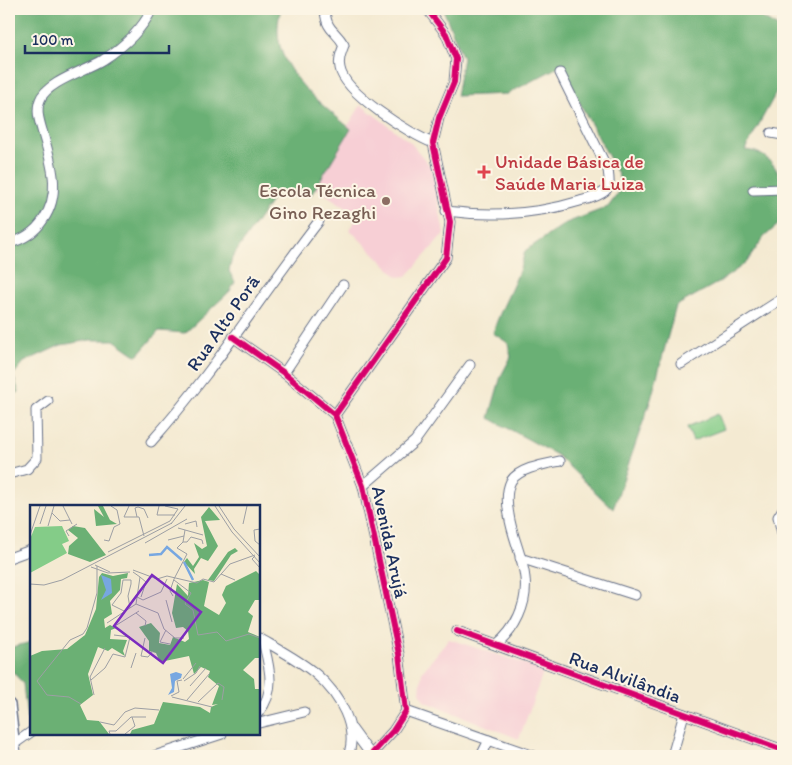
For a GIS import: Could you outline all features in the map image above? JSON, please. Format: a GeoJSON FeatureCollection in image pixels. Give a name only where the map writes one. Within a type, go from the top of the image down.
{"type":"FeatureCollection","features":[{"type":"Feature","properties":{"kind":"street"},"geometry":{"type":"LineString","coordinates":[[9,243],[27,235],[40,224],[47,214],[54,195],[55,184],[38,116],[40,98],[51,86],[84,70],[118,48],[142,27],[152,9]]}},
{"type":"Feature","properties":{"kind":"street"},"geometry":{"type":"LineString","coordinates":[[234,337],[284,373],[335,415],[446,258],[450,222],[446,211],[433,143],[438,118],[456,72],[456,59],[446,34],[427,9]]}},
{"type":"Feature","properties":{"kind":"street"},"geometry":{"type":"LineString","coordinates":[[325,11],[327,24],[340,37],[344,45],[340,57],[340,70],[347,82],[368,102],[414,135],[433,143]]}},
{"type":"Feature","properties":{"kind":"street"},"geometry":{"type":"LineString","coordinates":[[446,211],[470,214],[522,214],[571,204],[605,191],[610,184],[608,170],[560,73]]}},
{"type":"Feature","properties":{"kind":"street"},"geometry":{"type":"LineString","coordinates":[[771,133],[783,135]]}},
{"type":"Feature","properties":{"kind":"street"},"geometry":{"type":"LineString","coordinates":[[754,190],[783,189]]}},
{"type":"Feature","properties":{"kind":"street","name":"Rua Alto Porã"},"geometry":{"type":"LineString","coordinates":[[151,442],[189,398],[319,221]]}},
{"type":"Feature","properties":{"kind":"street"},"geometry":{"type":"LineString","coordinates":[[284,373],[344,285]]}},
{"type":"Feature","properties":{"kind":"street"},"geometry":{"type":"LineString","coordinates":[[681,364],[783,298]]}},
{"type":"Feature","properties":{"kind":"street"},"geometry":{"type":"LineString","coordinates":[[363,486],[415,441],[470,365]]}},
{"type":"Feature","properties":{"kind":"street"},"geometry":{"type":"LineString","coordinates":[[9,474],[27,469],[36,458],[36,410],[48,402]]}},
{"type":"Feature","properties":{"kind":"street","name":"Avenida Arujá"},"geometry":{"type":"LineString","coordinates":[[335,415],[363,486],[399,654],[406,711]]}},
{"type":"Feature","properties":{"kind":"street"},"geometry":{"type":"LineString","coordinates":[[496,645],[508,635],[522,608],[526,578],[514,541],[507,503],[511,482],[516,476],[531,469],[560,461]]}},
{"type":"Feature","properties":{"kind":"street"},"geometry":{"type":"LineString","coordinates":[[783,509],[778,517],[783,537]]}},
{"type":"Feature","properties":{"kind":"street"},"geometry":{"type":"LineString","coordinates":[[9,558],[30,550]]}},
{"type":"Feature","properties":{"kind":"street"},"geometry":{"type":"LineString","coordinates":[[520,558],[635,595]]}},
{"type":"Feature","properties":{"kind":"street","name":"Rua Alvilândia"},"geometry":{"type":"LineString","coordinates":[[458,631],[783,750]]}},
{"type":"Feature","properties":{"kind":"street"},"geometry":{"type":"LineString","coordinates":[[260,710],[268,696],[270,684],[270,670],[261,639]]}},
{"type":"Feature","properties":{"kind":"street"},"geometry":{"type":"LineString","coordinates":[[261,639],[318,676],[338,700],[352,730],[370,756],[393,732],[406,711],[534,756]]}},
{"type":"Feature","properties":{"kind":"street"},"geometry":{"type":"LineString","coordinates":[[9,705],[16,756]]}},
{"type":"Feature","properties":{"kind":"street"},"geometry":{"type":"LineString","coordinates":[[260,723],[304,712]]}},
{"type":"Feature","properties":{"kind":"street"},"geometry":{"type":"LineString","coordinates":[[672,756],[684,714]]}},
{"type":"Feature","properties":{"kind":"street"},"geometry":{"type":"LineString","coordinates":[[348,756],[352,730]]}},
{"type":"Feature","properties":{"kind":"street"},"geometry":{"type":"LineString","coordinates":[[14,744],[30,733]]}},
{"type":"Feature","properties":{"kind":"street"},"geometry":{"type":"LineString","coordinates":[[154,756],[219,735]]}},
{"type":"Feature","properties":{"kind":"street"},"geometry":{"type":"LineString","coordinates":[[481,756],[489,740]]}},
{"type":"Feature","properties":{"kind":"shaded area","name":"Escola Técnica Gino Rezaghi"},"geometry":{"type":"Polygon","coordinates":[[[361,105],[410,142],[432,168],[444,234],[407,276],[398,277],[349,229],[359,216],[311,185],[361,105]]]}},
{"type":"Feature","properties":{"kind":"shaded area"},"geometry":{"type":"Polygon","coordinates":[[[449,639],[544,670],[519,739],[424,701],[420,692],[422,672],[449,639]]]}},
{"type":"Feature","properties":{"kind":"green space"},"geometry":{"type":"Polygon","coordinates":[[[9,9],[281,9],[278,28],[280,46],[287,63],[296,78],[309,92],[351,129],[311,195],[286,192],[275,195],[232,258],[229,271],[235,282],[230,291],[185,333],[159,331],[137,356],[114,340],[90,340],[61,345],[24,362],[13,375],[19,392],[9,397],[9,9]]]}},
{"type":"Feature","properties":{"kind":"green space"},"geometry":{"type":"Polygon","coordinates":[[[443,9],[747,9],[783,30],[783,80],[745,150],[757,152],[769,160],[775,167],[782,185],[779,224],[764,237],[746,263],[719,282],[676,306],[651,399],[613,509],[557,455],[489,418],[501,376],[511,357],[508,343],[493,333],[519,272],[525,251],[566,223],[608,207],[622,188],[618,174],[560,66],[507,94],[456,96],[463,58],[443,9]]]}},
{"type":"Feature","properties":{"kind":"green space"},"geometry":{"type":"Polygon","coordinates":[[[718,414],[724,429],[693,441],[687,427],[718,414]]]}},
{"type":"Feature","properties":{"kind":"green space"},"geometry":{"type":"Polygon","coordinates":[[[30,642],[30,718],[27,719],[23,683],[9,668],[9,648],[30,642]]]}},
{"type":"Feature","properties":{"kind":"cycle path"},"geometry":{"type":"LineString","coordinates":[[335,415],[446,258],[450,222],[433,143],[439,118],[454,82],[456,59],[446,34],[427,9]]}},
{"type":"Feature","properties":{"kind":"cycle path"},"geometry":{"type":"LineString","coordinates":[[233,337],[284,373],[335,415],[363,486],[399,654],[406,711],[393,731],[370,756]]}},
{"type":"Feature","properties":{"kind":"cycle path"},"geometry":{"type":"LineString","coordinates":[[457,631],[783,750]]}},
{"type":"Feature","properties":{"kind":"place","name":"Unidade Básica de Saúde Maria Luiza"},"geometry":{"type":"Point","coordinates":[484,172]}},
{"type":"Feature","properties":{"kind":"place","name":"Escola Técnica Gino Rezaghi"},"geometry":{"type":"Point","coordinates":[386,201]}}]}
